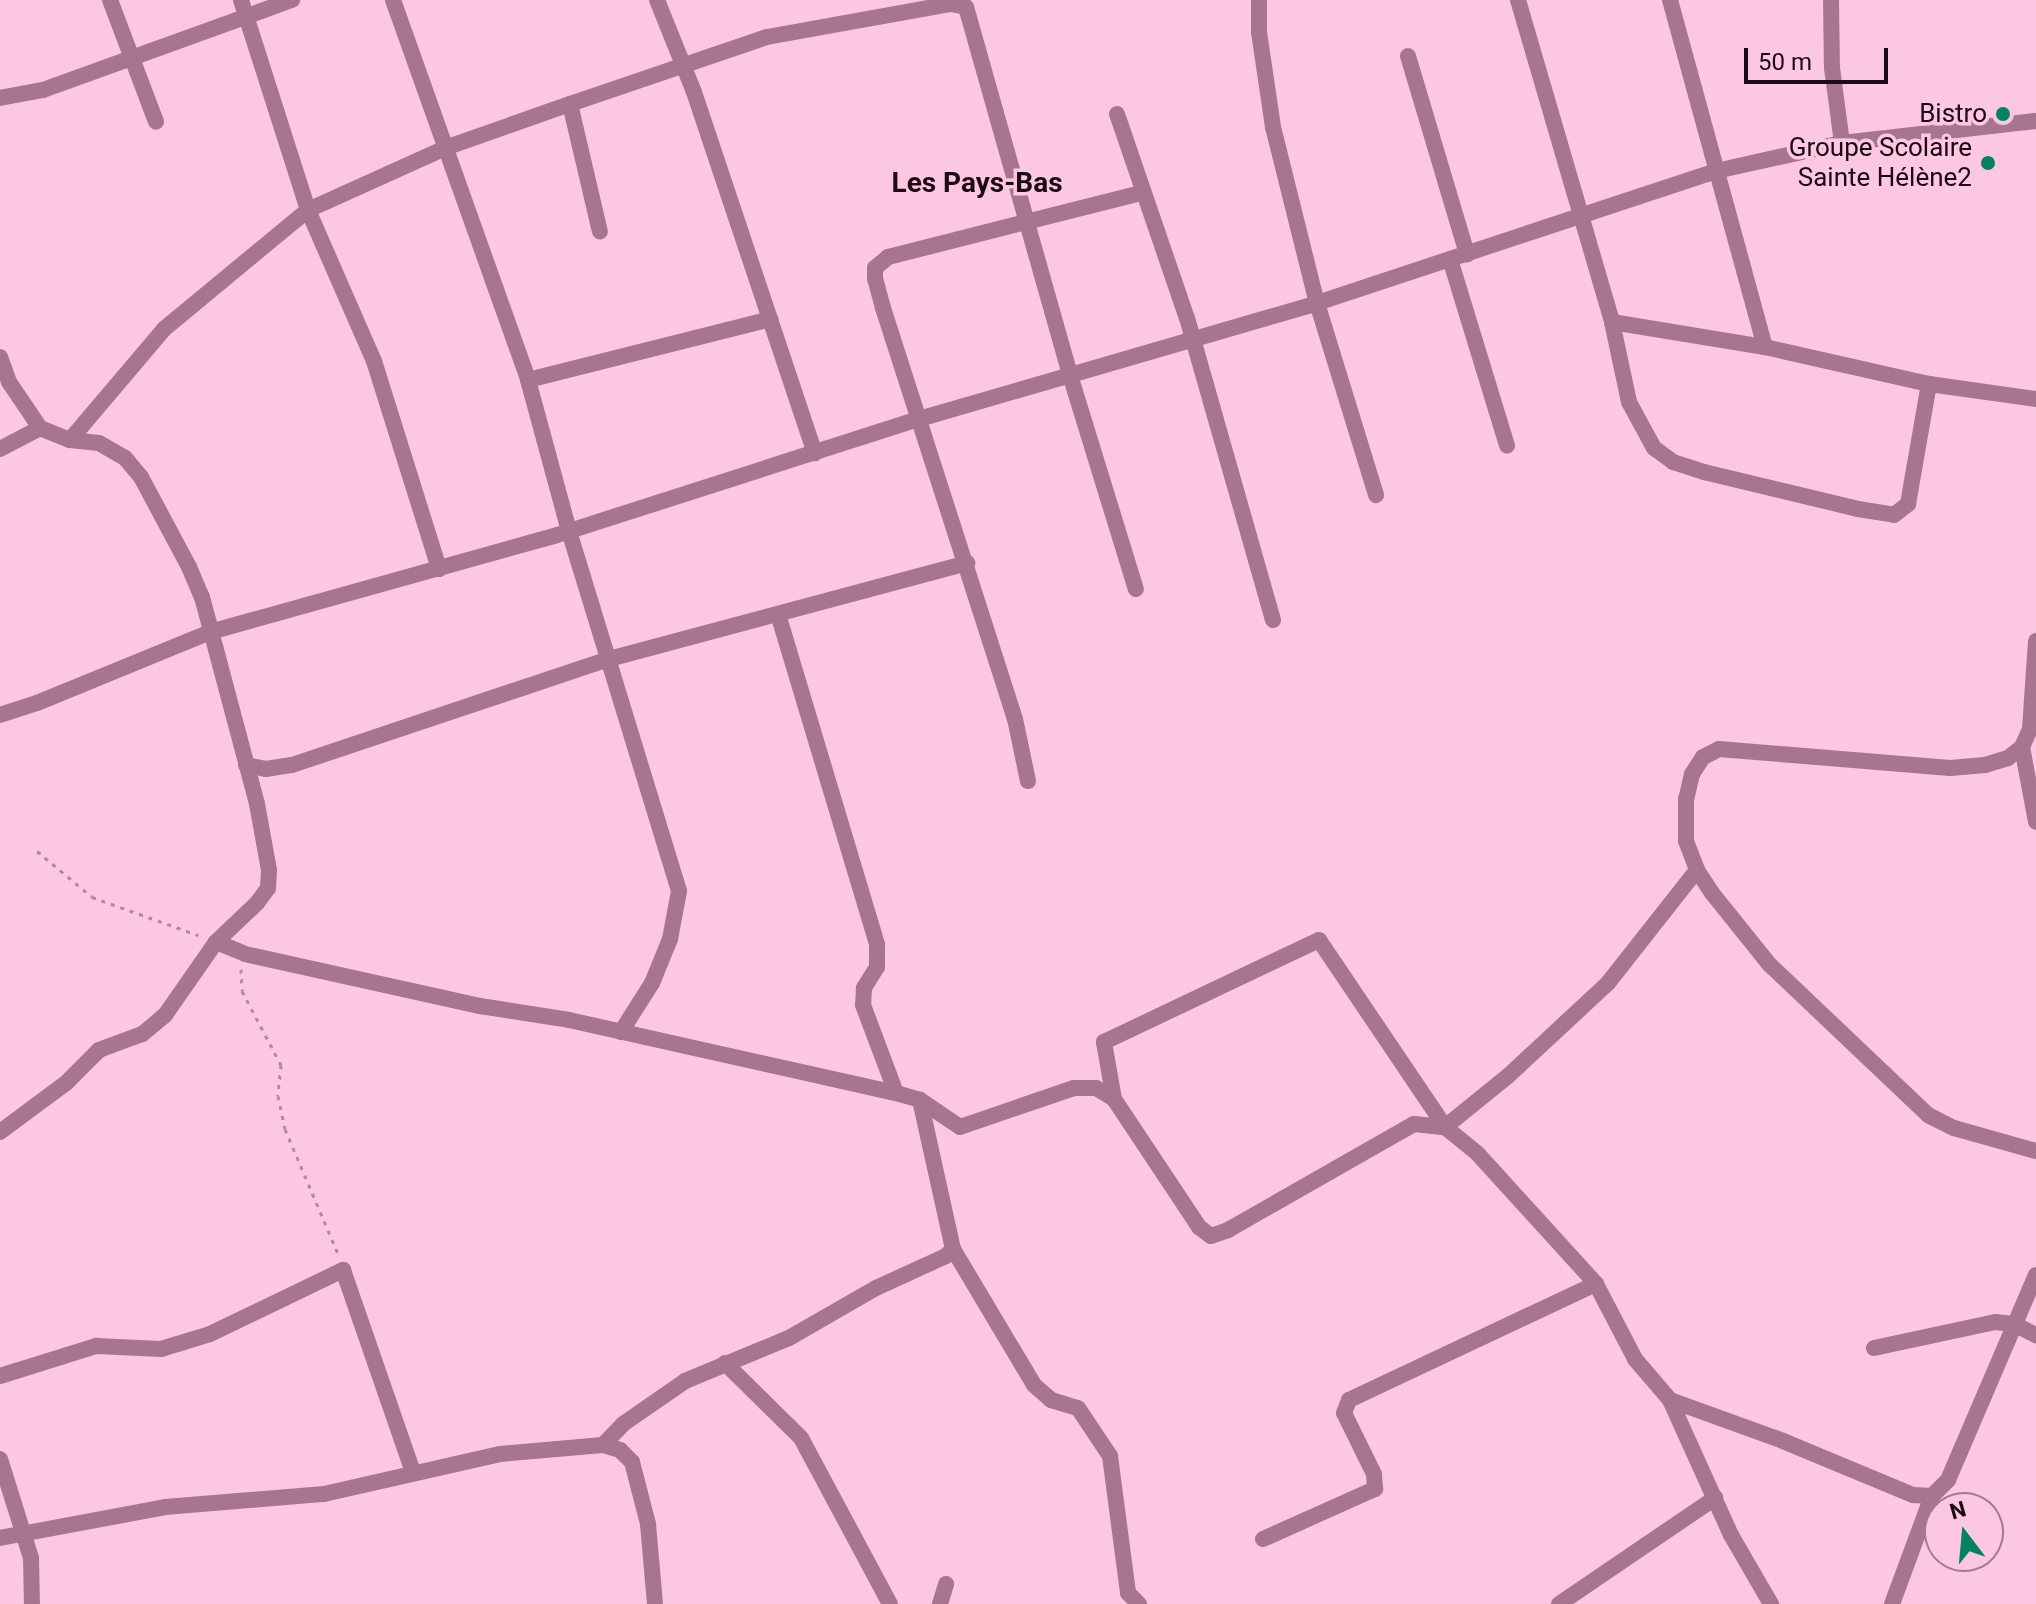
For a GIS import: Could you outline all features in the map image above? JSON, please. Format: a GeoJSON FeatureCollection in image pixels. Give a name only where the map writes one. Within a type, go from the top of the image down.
{"type":"FeatureCollection","features":[{"type":"Feature","properties":{"kind":"street"},"geometry":{"type":"LineString","coordinates":[[110,0],[156,122]]}},
{"type":"Feature","properties":{"kind":"street"},"geometry":{"type":"LineString","coordinates":[[0,98],[43,90],[134,58],[244,8],[292,0]]}},
{"type":"Feature","properties":{"kind":"street"},"geometry":{"type":"LineString","coordinates":[[393,0],[528,380],[569,531],[679,891],[670,939],[652,983],[621,1032]]}},
{"type":"Feature","properties":{"kind":"street"},"geometry":{"type":"LineString","coordinates":[[657,0],[815,453]]}},
{"type":"Feature","properties":{"kind":"street"},"geometry":{"type":"LineString","coordinates":[[1259,0],[1259,32],[1273,127],[1317,303],[1376,495]]}},
{"type":"Feature","properties":{"kind":"street"},"geometry":{"type":"LineString","coordinates":[[1518,0],[1612,322],[1629,402],[1654,448],[1673,462],[1704,472],[1894,515],[1908,504],[1929,384]]}},
{"type":"Feature","properties":{"kind":"street"},"geometry":{"type":"LineString","coordinates":[[1670,0],[1765,347]]}},
{"type":"Feature","properties":{"kind":"street"},"geometry":{"type":"LineString","coordinates":[[1831,0],[1832,68],[1842,143]]}},
{"type":"Feature","properties":{"kind":"street"},"geometry":{"type":"LineString","coordinates":[[70,440],[164,329],[308,210],[445,148],[767,37],[951,4],[966,7],[1070,375],[1136,589]]}},
{"type":"Feature","properties":{"kind":"street"},"geometry":{"type":"LineString","coordinates":[[244,8],[308,210],[374,361],[439,569]]}},
{"type":"Feature","properties":{"kind":"street"},"geometry":{"type":"LineString","coordinates":[[1408,56],[1467,254]]}},
{"type":"Feature","properties":{"kind":"street"},"geometry":{"type":"LineString","coordinates":[[570,104],[600,232]]}},
{"type":"Feature","properties":{"kind":"street"},"geometry":{"type":"LineString","coordinates":[[1117,114],[1141,193],[1193,338],[1273,620]]}},
{"type":"Feature","properties":{"kind":"street"},"geometry":{"type":"LineString","coordinates":[[0,715],[37,703],[210,632],[569,531],[919,419],[1317,303],[1581,213],[1716,171],[1842,143],[2036,122]]}},
{"type":"Feature","properties":{"kind":"street"},"geometry":{"type":"LineString","coordinates":[[1028,781],[1015,719],[879,294],[875,268],[888,257],[1141,193]]}},
{"type":"Feature","properties":{"kind":"street"},"geometry":{"type":"LineString","coordinates":[[1450,259],[1507,445]]}},
{"type":"Feature","properties":{"kind":"street"},"geometry":{"type":"LineString","coordinates":[[528,380],[770,319]]}},
{"type":"Feature","properties":{"kind":"street"},"geometry":{"type":"LineString","coordinates":[[1612,322],[1765,347],[1929,384],[2036,399]]}},
{"type":"Feature","properties":{"kind":"street"},"geometry":{"type":"LineString","coordinates":[[0,357],[9,382],[40,428],[70,440],[99,443],[125,458],[141,477],[198,587],[266,838],[268,888],[257,903],[216,942],[165,1015],[142,1034],[99,1050],[66,1083],[0,1132]]}},
{"type":"Feature","properties":{"kind":"street"},"geometry":{"type":"LineString","coordinates":[[0,449],[40,428]]}},
{"type":"Feature","properties":{"kind":"street"},"geometry":{"type":"LineString","coordinates":[[246,765],[266,769],[292,765],[609,659],[967,563]]}},
{"type":"Feature","properties":{"kind":"street"},"geometry":{"type":"LineString","coordinates":[[778,614],[877,945],[877,967],[864,988],[863,1005],[896,1093]]}},
{"type":"Feature","properties":{"kind":"street"},"geometry":{"type":"LineString","coordinates":[[2036,641],[2030,729],[2022,747],[2008,758],[1985,765],[1950,768],[1719,749],[1703,757],[1692,774],[1686,799],[1686,841],[1697,870],[1769,964],[1928,1115],[1954,1128],[2036,1151]]}},
{"type":"Feature","properties":{"kind":"street"},"geometry":{"type":"LineString","coordinates":[[2022,747],[2036,822]]}},
{"type":"Feature","properties":{"kind":"street"},"geometry":{"type":"LineString","coordinates":[[1697,870],[1608,983],[1508,1076],[1445,1127],[1414,1124],[1228,1230],[1211,1236],[1199,1227],[1114,1099],[1104,1042],[1319,940],[1445,1127],[1477,1153],[1596,1284],[1635,1359],[1670,1400],[1731,1535],[1771,1604]]}},
{"type":"Feature","properties":{"kind":"street"},"geometry":{"type":"LineString","coordinates":[[216,942],[245,954],[896,1093],[920,1100],[960,1127],[1074,1088],[1096,1088],[1114,1099]]}},
{"type":"Feature","properties":{"kind":"street"},"geometry":{"type":"LineString","coordinates":[[920,1100],[953,1249],[1034,1385],[1051,1400],[1078,1408],[1110,1456],[1128,1593],[1139,1604]]}},
{"type":"Feature","properties":{"kind":"street"},"geometry":{"type":"LineString","coordinates":[[603,1445],[623,1424],[663,1396],[725,1363],[789,1338],[876,1288],[946,1256],[953,1249]]}},
{"type":"Feature","properties":{"kind":"street"},"geometry":{"type":"LineString","coordinates":[[0,1376],[96,1346],[161,1349],[210,1334],[343,1270],[413,1472]]}},
{"type":"Feature","properties":{"kind":"street"},"geometry":{"type":"LineString","coordinates":[[1936,1492],[1948,1480],[2036,1275]]}},
{"type":"Feature","properties":{"kind":"street"},"geometry":{"type":"LineString","coordinates":[[1263,1539],[1375,1489],[1374,1474],[1344,1413],[1349,1400],[1596,1284]]}},
{"type":"Feature","properties":{"kind":"street"},"geometry":{"type":"LineString","coordinates":[[1874,1348],[1981,1324],[2014,1324],[2036,1335]]}},
{"type":"Feature","properties":{"kind":"street"},"geometry":{"type":"LineString","coordinates":[[725,1363],[801,1438],[890,1604]]}},
{"type":"Feature","properties":{"kind":"street"},"geometry":{"type":"LineString","coordinates":[[1670,1400],[1783,1441],[1913,1495],[1924,1496]]}},
{"type":"Feature","properties":{"kind":"street"},"geometry":{"type":"LineString","coordinates":[[0,1538],[165,1507],[324,1494],[500,1454],[603,1445],[620,1450],[632,1462],[648,1524],[655,1604]]}},
{"type":"Feature","properties":{"kind":"street"},"geometry":{"type":"LineString","coordinates":[[0,1459],[26,1535],[31,1558],[32,1604]]}},
{"type":"Feature","properties":{"kind":"street"},"geometry":{"type":"LineString","coordinates":[[1559,1604],[1715,1498]]}},
{"type":"Feature","properties":{"kind":"street"},"geometry":{"type":"LineString","coordinates":[[1892,1604],[1924,1518]]}},
{"type":"Feature","properties":{"kind":"street"},"geometry":{"type":"LineString","coordinates":[[940,1604],[946,1584]]}},
{"type":"Feature","properties":{"kind":"path"},"geometry":{"type":"LineString","coordinates":[[37,851],[92,897],[216,942]]}},
{"type":"Feature","properties":{"kind":"path"},"geometry":{"type":"LineString","coordinates":[[245,954],[240,972],[242,991],[281,1065],[278,1096],[285,1129],[336,1245],[343,1270]]}},
{"type":"Feature","properties":{"kind":"place","name":"Bistro"},"geometry":{"type":"Point","coordinates":[2003,114]}},
{"type":"Feature","properties":{"kind":"place","name":"Groupe Scolaire Sainte Hélène2"},"geometry":{"type":"Point","coordinates":[1988,163]}},
{"type":"Feature","properties":{"kind":"district","name":"Les Pays-Bas"},"geometry":{"type":"Point","coordinates":[977,183]}}]}
